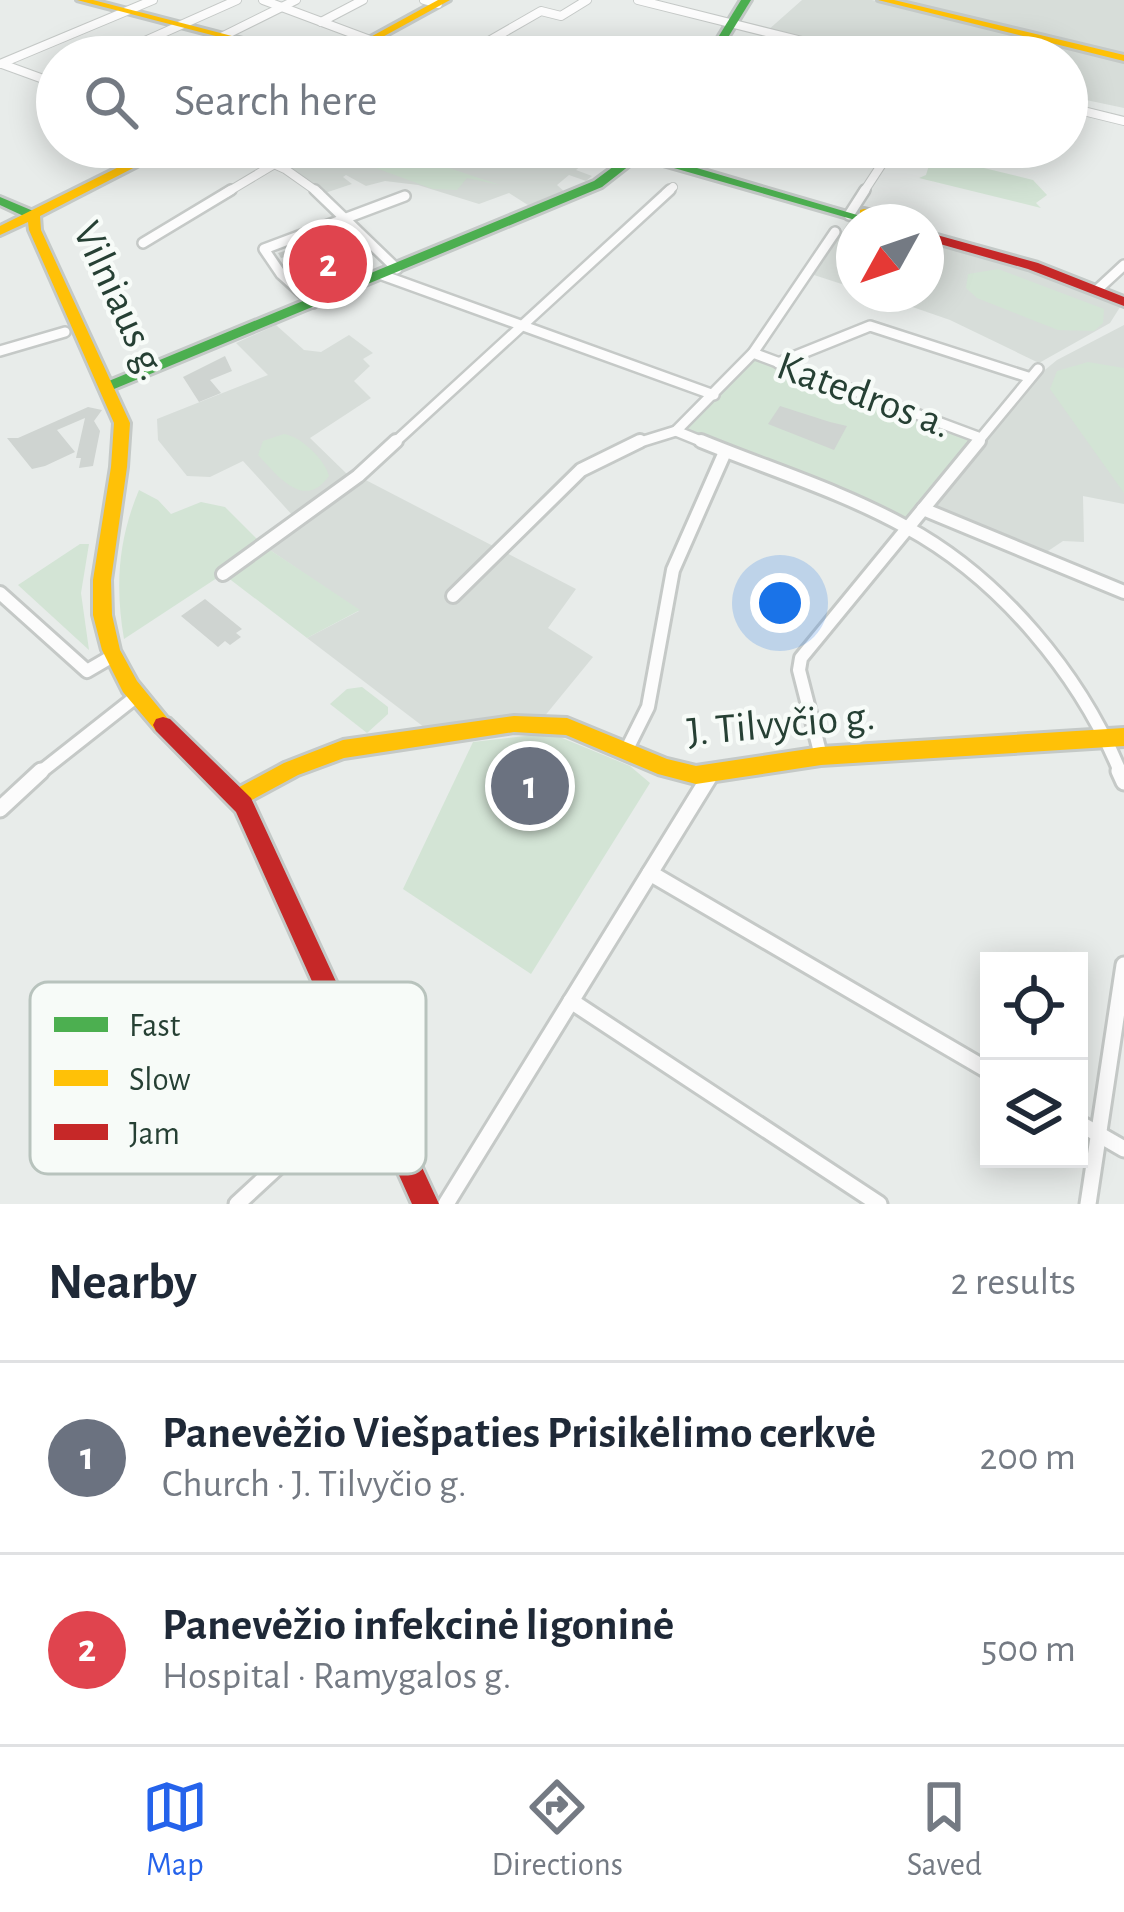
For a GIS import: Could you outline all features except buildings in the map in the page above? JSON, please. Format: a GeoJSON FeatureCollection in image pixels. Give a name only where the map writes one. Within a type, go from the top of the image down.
{"type":"FeatureCollection","features":[{"type":"Feature","properties":{"kind":"main road"},"geometry":{"type":"LineString","coordinates":[[82,0],[224,36]]}},
{"type":"Feature","properties":{"kind":"main road"},"geometry":{"type":"LineString","coordinates":[[724,36],[746,0]]}},
{"type":"Feature","properties":{"kind":"main road"},"geometry":{"type":"LineString","coordinates":[[883,0],[1033,36]]}},
{"type":"Feature","properties":{"kind":"main road"},"geometry":{"type":"LineString","coordinates":[[377,36],[436,1]]}},
{"type":"Feature","properties":{"kind":"main road"},"geometry":{"type":"LineString","coordinates":[[1088,49],[1124,58]]}},
{"type":"Feature","properties":{"kind":"main road"},"geometry":{"type":"LineString","coordinates":[[0,231],[128,168]]}},
{"type":"Feature","properties":{"kind":"main road"},"geometry":{"type":"LineString","coordinates":[[114,384],[598,184],[619,168]]}},
{"type":"Feature","properties":{"kind":"main road"},"geometry":{"type":"LineString","coordinates":[[700,168],[836,208]]}},
{"type":"Feature","properties":{"kind":"main road","name":"Vilniaus g."},"geometry":{"type":"LineString","coordinates":[[0,201],[34,217],[35,230],[114,384],[123,433],[100,568],[117,655],[136,696]]}},
{"type":"Feature","properties":{"kind":"main road"},"geometry":{"type":"LineString","coordinates":[[944,238],[1124,297]]}},
{"type":"Feature","properties":{"kind":"main road"},"geometry":{"type":"LineString","coordinates":[[136,696],[243,805],[324,982]]}},
{"type":"Feature","properties":{"kind":"main road","name":"J. Tilvyčio g."},"geometry":{"type":"LineString","coordinates":[[243,805],[313,760],[364,745],[539,723],[567,727],[679,772],[711,774],[821,756],[1116,737]]}},
{"type":"Feature","properties":{"kind":"main road"},"geometry":{"type":"LineString","coordinates":[[412,1174],[426,1204]]}},
{"type":"Feature","properties":{"kind":"street"},"geometry":{"type":"LineString","coordinates":[[67,36],[153,0]]}},
{"type":"Feature","properties":{"kind":"street"},"geometry":{"type":"LineString","coordinates":[[156,36],[237,0]]}},
{"type":"Feature","properties":{"kind":"street"},"geometry":{"type":"LineString","coordinates":[[262,0],[359,36]]}},
{"type":"Feature","properties":{"kind":"street"},"geometry":{"type":"LineString","coordinates":[[224,36],[296,0]]}},
{"type":"Feature","properties":{"kind":"street"},"geometry":{"type":"LineString","coordinates":[[321,22],[363,0]]}},
{"type":"Feature","properties":{"kind":"street"},"geometry":{"type":"LineString","coordinates":[[498,36],[541,11],[561,16],[587,0]]}},
{"type":"Feature","properties":{"kind":"street"},"geometry":{"type":"LineString","coordinates":[[638,0],[780,36]]}},
{"type":"Feature","properties":{"kind":"street"},"geometry":{"type":"LineString","coordinates":[[0,64],[36,49]]}},
{"type":"Feature","properties":{"kind":"street"},"geometry":{"type":"LineString","coordinates":[[0,64],[36,75]]}},
{"type":"Feature","properties":{"kind":"street"},"geometry":{"type":"LineString","coordinates":[[1088,112],[1124,121]]}},
{"type":"Feature","properties":{"kind":"street"},"geometry":{"type":"LineString","coordinates":[[143,243],[267,168]]}},
{"type":"Feature","properties":{"kind":"street"},"geometry":{"type":"LineString","coordinates":[[288,168],[351,218],[390,272],[522,327],[714,395]]}},
{"type":"Feature","properties":{"kind":"street"},"geometry":{"type":"LineString","coordinates":[[856,204],[879,168]]}},
{"type":"Feature","properties":{"kind":"street"},"geometry":{"type":"LineString","coordinates":[[223,574],[358,476],[673,187]]}},
{"type":"Feature","properties":{"kind":"street"},"geometry":{"type":"LineString","coordinates":[[313,303],[281,274],[264,249],[405,196]]}},
{"type":"Feature","properties":{"kind":"street"},"geometry":{"type":"LineString","coordinates":[[753,353],[835,232]]}},
{"type":"Feature","properties":{"kind":"street"},"geometry":{"type":"LineString","coordinates":[[1101,287],[1124,265]]}},
{"type":"Feature","properties":{"kind":"street"},"geometry":{"type":"LineString","coordinates":[[778,363],[870,326],[1033,373],[801,658],[821,756]]}},
{"type":"Feature","properties":{"kind":"street"},"geometry":{"type":"LineString","coordinates":[[0,351],[65,332]]}},
{"type":"Feature","properties":{"kind":"street","name":"Katedros a."},"geometry":{"type":"LineString","coordinates":[[676,431],[753,353],[978,436]]}},
{"type":"Feature","properties":{"kind":"street"},"geometry":{"type":"LineString","coordinates":[[453,596],[581,470],[651,436],[676,431],[909,528],[988,590],[1050,658],[1116,737],[1124,782]]}},
{"type":"Feature","properties":{"kind":"street"},"geometry":{"type":"LineString","coordinates":[[626,752],[649,706],[673,570],[725,452]]}},
{"type":"Feature","properties":{"kind":"street"},"geometry":{"type":"LineString","coordinates":[[923,509],[1124,592]]}},
{"type":"Feature","properties":{"kind":"street"},"geometry":{"type":"LineString","coordinates":[[0,593],[87,671],[117,655]]}},
{"type":"Feature","properties":{"kind":"street"},"geometry":{"type":"LineString","coordinates":[[0,809],[51,760],[136,696]]}},
{"type":"Feature","properties":{"kind":"street"},"geometry":{"type":"LineString","coordinates":[[446,1204],[711,774]]}},
{"type":"Feature","properties":{"kind":"street"},"geometry":{"type":"LineString","coordinates":[[650,873],[980,1066]]}},
{"type":"Feature","properties":{"kind":"street"},"geometry":{"type":"LineString","coordinates":[[1090,1203],[1124,965]]}},
{"type":"Feature","properties":{"kind":"street"},"geometry":{"type":"LineString","coordinates":[[571,1001],[880,1204]]}},
{"type":"Feature","properties":{"kind":"street"},"geometry":{"type":"LineString","coordinates":[[1088,1128],[1124,1149]]}},
{"type":"Feature","properties":{"kind":"street"},"geometry":{"type":"LineString","coordinates":[[237,1204],[269,1174]]}},
{"type":"Feature","properties":{"kind":"shaded area"},"geometry":{"type":"Polygon","coordinates":[[[802,0],[872,0],[1021,36],[787,36],[767,31],[802,0]]]}},
{"type":"Feature","properties":{"kind":"shaded area"},"geometry":{"type":"Polygon","coordinates":[[[893,0],[1124,0],[1124,55],[1088,46],[1088,36],[1044,36],[893,0]]]}},
{"type":"Feature","properties":{"kind":"shaded area"},"geometry":{"type":"Polygon","coordinates":[[[1088,52],[1124,61],[1124,108],[1088,100],[1088,52]]]}},
{"type":"Feature","properties":{"kind":"shaded area"},"geometry":{"type":"Polygon","coordinates":[[[288,168],[578,168],[592,176],[586,181],[569,175],[557,185],[566,193],[531,207],[509,193],[479,204],[418,185],[385,181],[366,186],[346,175],[343,177],[352,184],[322,194],[288,168]]]}},
{"type":"Feature","properties":{"kind":"shaded area"},"geometry":{"type":"Polygon","coordinates":[[[836,241],[836,282],[814,275],[836,241]]]}},
{"type":"Feature","properties":{"kind":"shaded area"},"geometry":{"type":"Polygon","coordinates":[[[944,243],[1026,267],[1122,304],[1110,323],[1039,363],[927,312],[944,312],[944,243]]]}},
{"type":"Feature","properties":{"kind":"shaded area"},"geometry":{"type":"Polygon","coordinates":[[[276,325],[304,350],[321,352],[349,335],[373,353],[363,359],[370,366],[354,381],[371,398],[310,438],[348,475],[294,517],[243,461],[210,477],[187,476],[158,440],[157,419],[268,375],[236,343],[276,325]]]}},
{"type":"Feature","properties":{"kind":"shaded area"},"geometry":{"type":"Polygon","coordinates":[[[1124,325],[1124,504],[1083,496],[1084,542],[1063,541],[1042,555],[932,509],[1035,378],[1057,360],[1124,325]]]}},
{"type":"Feature","properties":{"kind":"shaded area"},"geometry":{"type":"Polygon","coordinates":[[[358,476],[576,589],[548,628],[593,657],[539,723],[433,734],[307,638],[359,611],[264,546],[358,476]]]}},
{"type":"Feature","properties":{"kind":"green space"},"geometry":{"type":"Polygon","coordinates":[[[376,168],[449,168],[500,185],[467,178],[457,190],[433,189],[376,168]]]}},
{"type":"Feature","properties":{"kind":"green space"},"geometry":{"type":"Polygon","coordinates":[[[928,168],[984,168],[1033,180],[1047,195],[1036,203],[1041,208],[919,178],[928,168]]]}},
{"type":"Feature","properties":{"kind":"green space"},"geometry":{"type":"Polygon","coordinates":[[[998,269],[1104,309],[1103,323],[1094,331],[1058,330],[977,298],[966,288],[968,274],[998,269]]]}},
{"type":"Feature","properties":{"kind":"green space"},"geometry":{"type":"Polygon","coordinates":[[[753,353],[978,437],[909,528],[676,431],[753,353]]]}},
{"type":"Feature","properties":{"kind":"green space"},"geometry":{"type":"Polygon","coordinates":[[[1088,362],[1124,368],[1124,493],[1050,389],[1057,371],[1088,362]]]}},
{"type":"Feature","properties":{"kind":"green space"},"geometry":{"type":"Polygon","coordinates":[[[284,434],[305,444],[323,463],[329,476],[320,486],[301,490],[292,486],[258,455],[263,441],[284,434]]]}},
{"type":"Feature","properties":{"kind":"green space"},"geometry":{"type":"Polygon","coordinates":[[[139,490],[171,514],[201,502],[225,507],[264,546],[360,610],[307,638],[223,574],[124,639],[120,563],[139,490]]]}},
{"type":"Feature","properties":{"kind":"green space"},"geometry":{"type":"Polygon","coordinates":[[[80,544],[89,544],[81,593],[89,650],[18,585],[80,544]]]}},
{"type":"Feature","properties":{"kind":"green space"},"geometry":{"type":"Polygon","coordinates":[[[362,687],[388,707],[388,714],[367,733],[330,704],[347,689],[362,687]]]}},
{"type":"Feature","properties":{"kind":"green space"},"geometry":{"type":"Polygon","coordinates":[[[550,733],[630,766],[650,783],[531,974],[403,889],[473,742],[550,733]]]}},
{"type":"Feature","properties":{"kind":"traffic: fast"},"geometry":{"type":"LineString","coordinates":[[724,36],[746,0]]}},
{"type":"Feature","properties":{"kind":"traffic: fast"},"geometry":{"type":"LineString","coordinates":[[109,386],[598,184],[619,168]]}},
{"type":"Feature","properties":{"kind":"traffic: fast"},"geometry":{"type":"LineString","coordinates":[[687,168],[836,211]]}},
{"type":"Feature","properties":{"kind":"traffic: fast"},"geometry":{"type":"LineString","coordinates":[[0,201],[34,216]]}},
{"type":"Feature","properties":{"kind":"traffic: slow"},"geometry":{"type":"LineString","coordinates":[[82,0],[225,36]]}},
{"type":"Feature","properties":{"kind":"traffic: slow"},"geometry":{"type":"LineString","coordinates":[[378,36],[445,0]]}},
{"type":"Feature","properties":{"kind":"traffic: slow"},"geometry":{"type":"LineString","coordinates":[[883,0],[1033,36]]}},
{"type":"Feature","properties":{"kind":"traffic: slow"},"geometry":{"type":"LineString","coordinates":[[1088,49],[1124,58]]}},
{"type":"Feature","properties":{"kind":"traffic: slow"},"geometry":{"type":"LineString","coordinates":[[0,231],[126,168]]}},
{"type":"Feature","properties":{"kind":"traffic: slow"},"geometry":{"type":"LineString","coordinates":[[34,216],[35,230],[122,423],[102,580],[103,615],[111,650],[130,686],[163,725]]}},
{"type":"Feature","properties":{"kind":"traffic: slow"},"geometry":{"type":"LineString","coordinates":[[239,798],[291,769],[343,749],[514,724],[567,727],[665,768],[696,775],[821,756],[1124,737]]}},
{"type":"Feature","properties":{"kind":"traffic: jam"},"geometry":{"type":"LineString","coordinates":[[944,241],[1033,266],[1124,302]]}},
{"type":"Feature","properties":{"kind":"traffic: jam"},"geometry":{"type":"LineString","coordinates":[[163,725],[244,805],[325,982]]}},
{"type":"Feature","properties":{"kind":"traffic: jam"},"geometry":{"type":"LineString","coordinates":[[412,1174],[426,1204]]}},
{"type":"Feature","properties":{"kind":"place","name":"Panevėžio infekcinė ligoninė"},"geometry":{"type":"Point","coordinates":[328,264]}},
{"type":"Feature","properties":{"kind":"place","name":"Panevėžio Viešpaties Prisikėlimo cerkvė"},"geometry":{"type":"Point","coordinates":[530,786]}}]}
